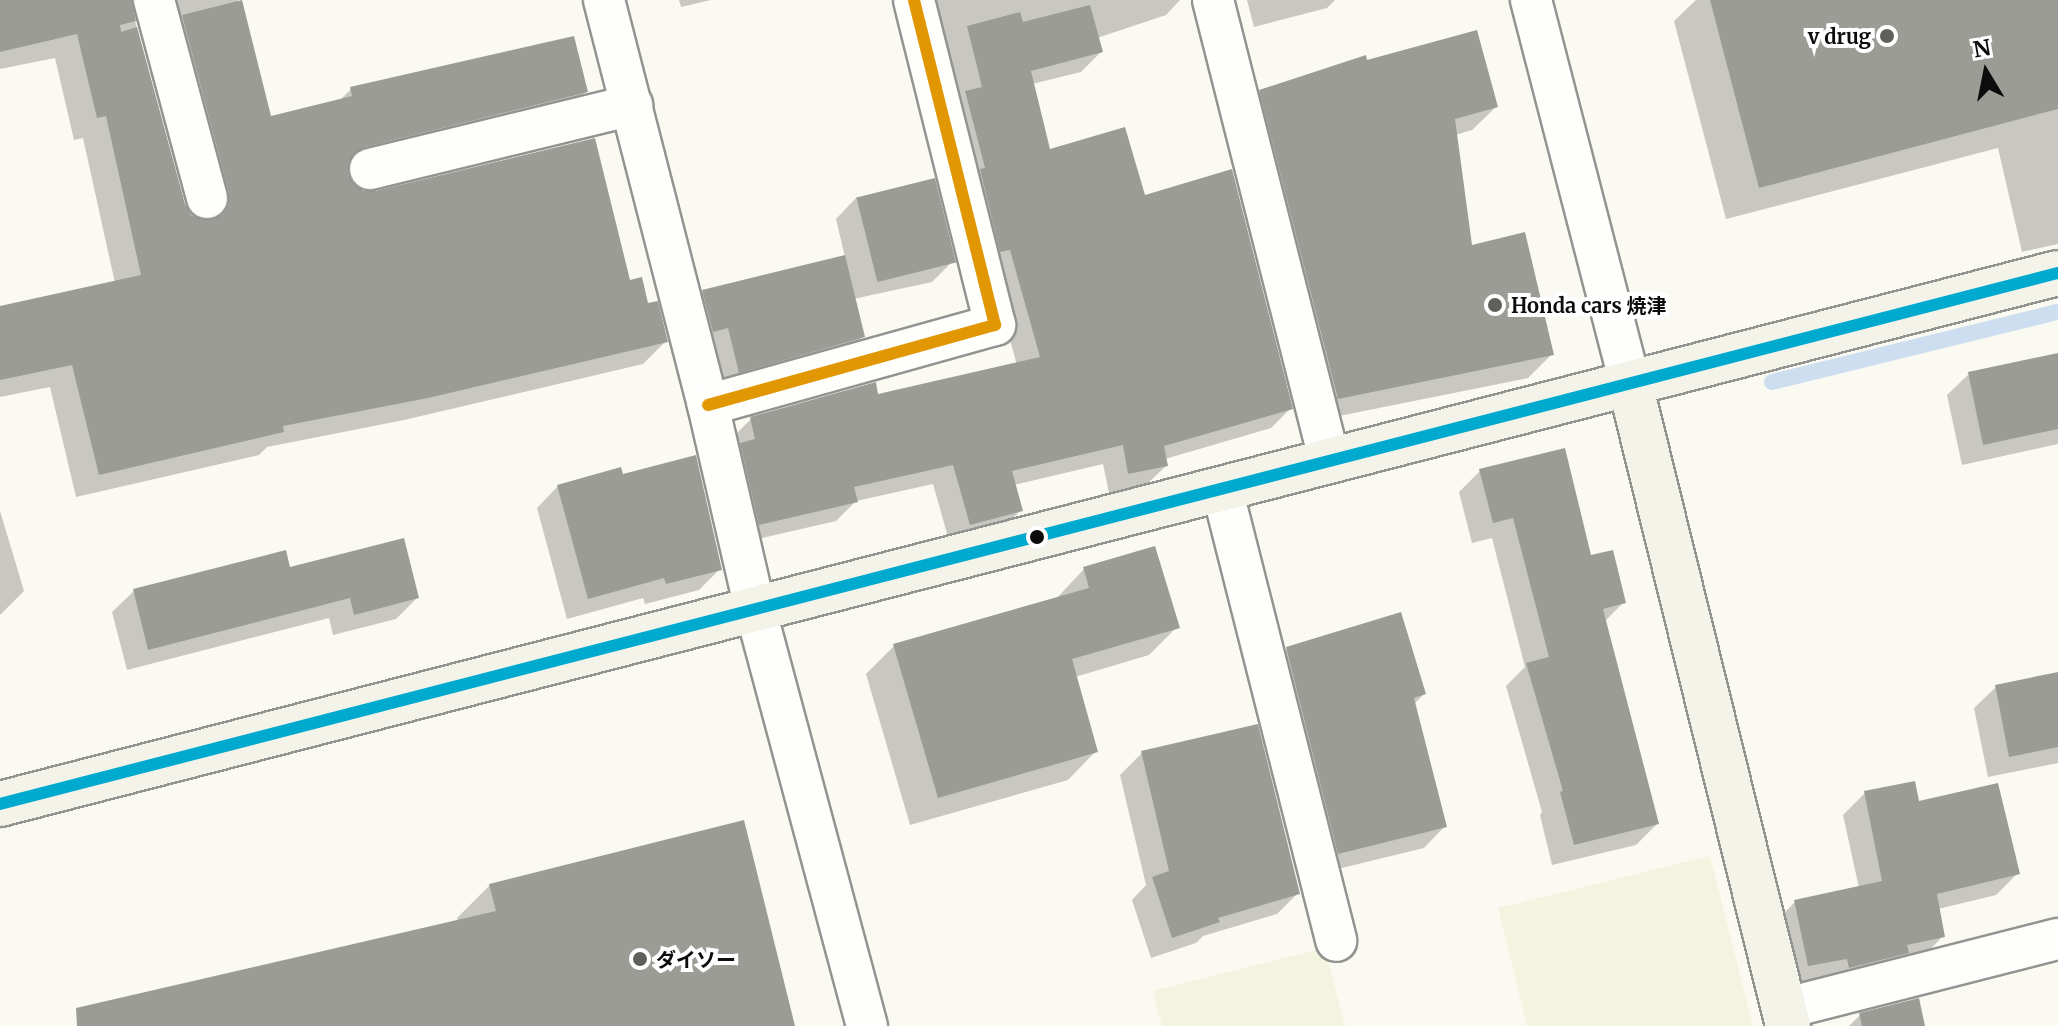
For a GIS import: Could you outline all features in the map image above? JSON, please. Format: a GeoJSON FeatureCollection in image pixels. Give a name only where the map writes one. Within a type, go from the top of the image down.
{"type":"FeatureCollection","features":[{"type":"Feature","properties":{"kind":"street"},"geometry":{"type":"LineString","coordinates":[[154,0],[207,198]]}},
{"type":"Feature","properties":{"kind":"street"},"geometry":{"type":"LineString","coordinates":[[604,0],[708,405],[755,608],[867,1026]]}},
{"type":"Feature","properties":{"kind":"street"},"geometry":{"type":"LineString","coordinates":[[708,405],[995,325],[914,0]]}},
{"type":"Feature","properties":{"kind":"street"},"geometry":{"type":"LineString","coordinates":[[1213,0],[1330,461]]}},
{"type":"Feature","properties":{"kind":"street"},"geometry":{"type":"LineString","coordinates":[[1531,0],[1630,384],[1785,1018],[2058,939]]}},
{"type":"Feature","properties":{"kind":"street"},"geometry":{"type":"LineString","coordinates":[[370,169],[632,105]]}},
{"type":"Feature","properties":{"kind":"street"},"geometry":{"type":"LineString","coordinates":[[0,804],[2058,273]]}},
{"type":"Feature","properties":{"kind":"street"},"geometry":{"type":"LineString","coordinates":[[1222,489],[1336,941]]}},
{"type":"Feature","properties":{"kind":"green space"},"geometry":{"type":"Polygon","coordinates":[[[1710,856],[1753,1026],[1527,1026],[1498,908],[1710,856]]]}},
{"type":"Feature","properties":{"kind":"green space"},"geometry":{"type":"Polygon","coordinates":[[[1325,948],[1345,1026],[1162,1026],[1153,991],[1325,948]]]}},
{"type":"Feature","properties":{"kind":"building"},"geometry":{"type":"Polygon","coordinates":[[[0,0],[132,0],[136,21],[120,25],[121,32],[137,27],[185,204],[191,215],[202,220],[223,215],[229,205],[229,193],[182,15],[242,0],[271,116],[352,96],[350,87],[574,36],[588,92],[365,147],[355,152],[348,162],[348,175],[363,191],[375,191],[595,138],[630,280],[642,277],[648,303],[658,301],[668,342],[428,398],[283,426],[284,432],[99,475],[72,365],[0,380],[0,306],[141,275],[106,116],[97,118],[77,34],[0,52],[0,0]]]}},
{"type":"Feature","properties":{"kind":"building"},"geometry":{"type":"Polygon","coordinates":[[[1710,0],[2058,0],[2058,109],[1759,188],[1710,0]]]}},
{"type":"Feature","properties":{"kind":"building"},"geometry":{"type":"Polygon","coordinates":[[[1090,5],[1103,52],[1031,71],[1050,149],[1125,127],[1145,195],[1232,169],[1293,409],[1164,446],[1168,466],[1128,474],[1123,445],[1012,471],[1023,511],[970,525],[953,465],[854,487],[858,502],[759,525],[740,443],[755,439],[750,417],[876,382],[878,394],[1040,357],[1010,250],[1000,252],[980,169],[985,168],[965,91],[982,87],[967,26],[1020,12],[1023,22],[1090,5]]]}},
{"type":"Feature","properties":{"kind":"building"},"geometry":{"type":"Polygon","coordinates":[[[1477,30],[1498,107],[1455,119],[1472,245],[1525,232],[1554,355],[1338,399],[1259,90],[1366,55],[1367,60],[1477,30]]]}},
{"type":"Feature","properties":{"kind":"building"},"geometry":{"type":"Polygon","coordinates":[[[935,178],[956,262],[877,282],[856,198],[935,178]]]}},
{"type":"Feature","properties":{"kind":"building"},"geometry":{"type":"Polygon","coordinates":[[[845,255],[865,337],[739,373],[728,328],[713,332],[702,290],[845,255]]]}},
{"type":"Feature","properties":{"kind":"building"},"geometry":{"type":"Polygon","coordinates":[[[2058,353],[2058,429],[1983,445],[1968,372],[2058,353]]]}},
{"type":"Feature","properties":{"kind":"building"},"geometry":{"type":"Polygon","coordinates":[[[1565,448],[1591,555],[1613,550],[1626,603],[1603,609],[1659,824],[1574,845],[1560,792],[1563,791],[1526,663],[1549,657],[1513,518],[1493,523],[1479,469],[1565,448]]]}},
{"type":"Feature","properties":{"kind":"building"},"geometry":{"type":"Polygon","coordinates":[[[696,455],[722,570],[666,584],[664,578],[588,599],[557,485],[621,467],[623,474],[696,455]]]}},
{"type":"Feature","properties":{"kind":"building"},"geometry":{"type":"Polygon","coordinates":[[[404,538],[419,598],[354,615],[350,598],[148,650],[133,589],[286,550],[290,567],[404,538]]]}},
{"type":"Feature","properties":{"kind":"building"},"geometry":{"type":"Polygon","coordinates":[[[1155,546],[1180,628],[1072,659],[1098,752],[938,798],[893,644],[1089,588],[1083,567],[1155,546]]]}},
{"type":"Feature","properties":{"kind":"building"},"geometry":{"type":"Polygon","coordinates":[[[1401,612],[1426,694],[1414,698],[1447,827],[1338,854],[1286,647],[1401,612]]]}},
{"type":"Feature","properties":{"kind":"building"},"geometry":{"type":"Polygon","coordinates":[[[2058,672],[2058,747],[2009,757],[1995,685],[2058,672]]]}},
{"type":"Feature","properties":{"kind":"building"},"geometry":{"type":"Polygon","coordinates":[[[1258,724],[1300,894],[1218,918],[1220,922],[1172,938],[1152,877],[1169,871],[1141,751],[1258,724]]]}},
{"type":"Feature","properties":{"kind":"building"},"geometry":{"type":"Polygon","coordinates":[[[1915,781],[1919,801],[1998,783],[2020,874],[1937,894],[1945,937],[1907,945],[1909,953],[1849,968],[1847,959],[1808,966],[1794,900],[1882,881],[1864,791],[1915,781]]]}},
{"type":"Feature","properties":{"kind":"building"},"geometry":{"type":"Polygon","coordinates":[[[744,820],[795,1026],[77,1026],[76,1008],[496,911],[489,884],[744,820]]]}},
{"type":"Feature","properties":{"kind":"building"},"geometry":{"type":"Polygon","coordinates":[[[1919,998],[1925,1026],[1862,1026],[1859,1013],[1919,998]]]}},
{"type":"Feature","properties":{"kind":"waterway"},"geometry":{"type":"LineString","coordinates":[[1772,382],[2058,312]]}},
{"type":"Feature","properties":{"kind":"transit line"},"geometry":{"type":"LineString","coordinates":[[708,405],[995,325],[914,0]]}},
{"type":"Feature","properties":{"kind":"transit line"},"geometry":{"type":"LineString","coordinates":[[0,804],[2058,273]]}},
{"type":"Feature","properties":{"kind":"place","name":"v drug"},"geometry":{"type":"Point","coordinates":[1887,36]}},
{"type":"Feature","properties":{"kind":"place","name":"Honda cars 焼津"},"geometry":{"type":"Point","coordinates":[1495,305]}},
{"type":"Feature","properties":{"kind":"place","name":"ダイソー"},"geometry":{"type":"Point","coordinates":[640,959]}}]}
